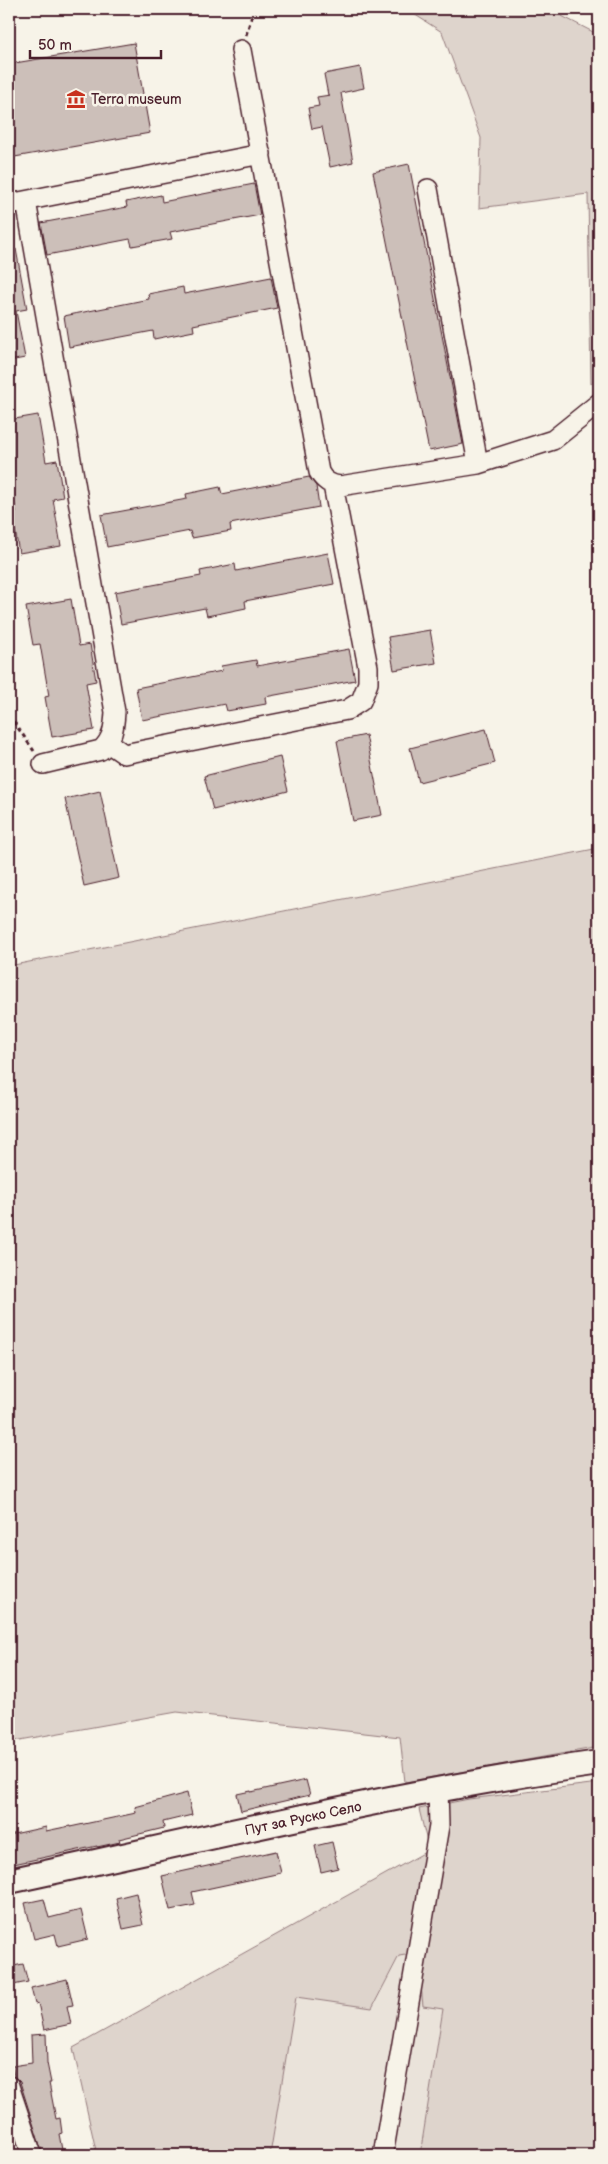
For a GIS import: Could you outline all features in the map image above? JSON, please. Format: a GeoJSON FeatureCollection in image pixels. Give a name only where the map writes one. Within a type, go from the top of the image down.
{"type":"FeatureCollection","features":[{"type":"Feature","properties":{"kind":"main road","name":"Пут за Руско Село"},"geometry":{"type":"LineString","coordinates":[[9,1881],[438,1790],[523,1774],[599,1763]]}},
{"type":"Feature","properties":{"kind":"street"},"geometry":{"type":"LineString","coordinates":[[242,50],[319,472],[326,482],[340,486],[478,464],[553,440],[599,403]]}},
{"type":"Feature","properties":{"kind":"street"},"geometry":{"type":"LineString","coordinates":[[43,764],[101,750],[108,743],[112,734],[115,712],[17,202],[261,154]]}},
{"type":"Feature","properties":{"kind":"street"},"geometry":{"type":"LineString","coordinates":[[428,189],[478,464]]}},
{"type":"Feature","properties":{"kind":"street"},"geometry":{"type":"LineString","coordinates":[[108,743],[124,754],[239,733],[346,710],[361,701],[368,683],[368,667],[333,485]]}},
{"type":"Feature","properties":{"kind":"street"},"geometry":{"type":"LineString","coordinates":[[383,2155],[439,1826],[438,1790]]}},
{"type":"Feature","properties":{"kind":"street"},"geometry":{"type":"LineString","coordinates":[[9,2086],[32,2155]]}},
{"type":"Feature","properties":{"kind":"path"},"geometry":{"type":"LineString","coordinates":[[242,50],[254,9]]}},
{"type":"Feature","properties":{"kind":"path"},"geometry":{"type":"LineString","coordinates":[[9,715],[43,764]]}},
{"type":"Feature","properties":{"kind":"shaded area"},"geometry":{"type":"Polygon","coordinates":[[[406,9],[548,9],[599,35],[599,377],[591,384],[588,194],[479,208],[481,138],[442,32],[406,9]]]}},
{"type":"Feature","properties":{"kind":"shaded area"},"geometry":{"type":"Polygon","coordinates":[[[599,848],[599,1747],[405,1782],[400,1737],[177,1712],[9,1742],[9,966],[599,848]]]}},
{"type":"Feature","properties":{"kind":"shaded area"},"geometry":{"type":"Polygon","coordinates":[[[599,1783],[599,2155],[420,2155],[443,2009],[423,2006],[418,1953],[399,1956],[372,2008],[296,1997],[270,2155],[97,2155],[73,2048],[429,1850],[419,1809],[469,1799],[599,1783]]]}},
{"type":"Feature","properties":{"kind":"shaded area"},"geometry":{"type":"Polygon","coordinates":[[[418,1953],[443,2009],[420,2155],[270,2155],[296,1997],[372,2008],[399,1956],[418,1953]]]}},
{"type":"Feature","properties":{"kind":"building","name":"Terra museum"},"geometry":{"type":"Polygon","coordinates":[[[134,43],[150,133],[9,158],[9,64],[134,43]]]}},
{"type":"Feature","properties":{"kind":"building"},"geometry":{"type":"Polygon","coordinates":[[[360,67],[364,88],[341,93],[353,162],[330,167],[322,127],[312,129],[308,108],[319,106],[317,97],[330,95],[328,95],[324,74],[360,67]]]}},
{"type":"Feature","properties":{"kind":"building"},"geometry":{"type":"Polygon","coordinates":[[[409,164],[463,444],[429,451],[373,172],[409,164]]]}},
{"type":"Feature","properties":{"kind":"building"},"geometry":{"type":"Polygon","coordinates":[[[254,184],[260,215],[170,232],[172,239],[132,246],[130,239],[47,255],[41,223],[127,207],[126,202],[161,195],[162,202],[254,184]]]}},
{"type":"Feature","properties":{"kind":"building"},"geometry":{"type":"Polygon","coordinates":[[[16,249],[27,309],[16,311],[25,358],[9,361],[9,250],[16,249]]]}},
{"type":"Feature","properties":{"kind":"building"},"geometry":{"type":"Polygon","coordinates":[[[271,277],[277,308],[193,325],[194,331],[154,339],[153,331],[69,347],[64,316],[149,299],[148,294],[183,287],[184,294],[271,277]]]}},
{"type":"Feature","properties":{"kind":"building"},"geometry":{"type":"Polygon","coordinates":[[[38,415],[46,462],[57,460],[63,497],[53,499],[61,546],[19,553],[12,512],[16,512],[9,467],[9,420],[38,415]]]}},
{"type":"Feature","properties":{"kind":"building"},"geometry":{"type":"Polygon","coordinates":[[[309,477],[316,486],[319,507],[230,524],[231,531],[192,538],[190,531],[107,547],[101,515],[187,499],[186,494],[220,487],[222,494],[309,477]]]}},
{"type":"Feature","properties":{"kind":"building"},"geometry":{"type":"Polygon","coordinates":[[[328,553],[334,584],[245,601],[246,608],[207,616],[205,608],[121,624],[115,592],[201,576],[200,571],[235,564],[236,571],[328,553]]]}},
{"type":"Feature","properties":{"kind":"building"},"geometry":{"type":"Polygon","coordinates":[[[71,599],[79,646],[90,644],[96,681],[86,683],[94,730],[52,737],[45,697],[49,696],[40,644],[33,645],[26,607],[71,599]]]}},
{"type":"Feature","properties":{"kind":"building"},"geometry":{"type":"Polygon","coordinates":[[[430,630],[436,663],[394,670],[388,637],[430,630]]]}},
{"type":"Feature","properties":{"kind":"building"},"geometry":{"type":"Polygon","coordinates":[[[349,649],[355,680],[265,697],[266,704],[227,711],[225,704],[142,720],[136,688],[222,671],[221,666],[256,660],[257,666],[349,649]]]}},
{"type":"Feature","properties":{"kind":"building"},"geometry":{"type":"Polygon","coordinates":[[[486,729],[495,763],[419,782],[410,748],[486,729]]]}},
{"type":"Feature","properties":{"kind":"building"},"geometry":{"type":"Polygon","coordinates":[[[366,735],[382,815],[353,821],[337,741],[366,735]]]}},
{"type":"Feature","properties":{"kind":"building"},"geometry":{"type":"Polygon","coordinates":[[[280,757],[288,791],[213,810],[204,776],[280,757]]]}},
{"type":"Feature","properties":{"kind":"building"},"geometry":{"type":"Polygon","coordinates":[[[100,791],[119,878],[84,886],[65,799],[100,791]]]}},
{"type":"Feature","properties":{"kind":"building"},"geometry":{"type":"Polygon","coordinates":[[[306,1780],[310,1795],[241,1811],[237,1794],[306,1780]]]}},
{"type":"Feature","properties":{"kind":"building"},"geometry":{"type":"Polygon","coordinates":[[[187,1793],[192,1815],[163,1822],[164,1828],[119,1839],[120,1842],[9,1865],[9,1835],[46,1827],[46,1831],[70,1827],[136,1813],[135,1807],[187,1793]]]}},
{"type":"Feature","properties":{"kind":"building"},"geometry":{"type":"Polygon","coordinates":[[[332,1842],[338,1868],[321,1872],[315,1846],[332,1842]]]}},
{"type":"Feature","properties":{"kind":"building"},"geometry":{"type":"Polygon","coordinates":[[[276,1851],[281,1873],[192,1892],[195,1905],[170,1910],[162,1876],[276,1851]]]}},
{"type":"Feature","properties":{"kind":"building"},"geometry":{"type":"Polygon","coordinates":[[[136,1893],[143,1925],[123,1929],[116,1898],[136,1893]]]}},
{"type":"Feature","properties":{"kind":"building"},"geometry":{"type":"Polygon","coordinates":[[[44,1899],[49,1918],[81,1910],[88,1939],[58,1946],[55,1934],[34,1939],[25,1903],[44,1899]]]}},
{"type":"Feature","properties":{"kind":"building"},"geometry":{"type":"Polygon","coordinates":[[[23,1964],[28,1982],[13,1985],[9,1967],[23,1964]]]}},
{"type":"Feature","properties":{"kind":"building"},"geometry":{"type":"Polygon","coordinates":[[[67,1979],[73,2005],[67,2006],[71,2024],[44,2030],[38,2003],[35,2004],[31,1988],[67,1979]]]}},
{"type":"Feature","properties":{"kind":"building"},"geometry":{"type":"Polygon","coordinates":[[[46,2034],[47,2063],[51,2083],[49,2083],[56,2119],[60,2118],[62,2133],[59,2134],[63,2155],[43,2155],[20,2082],[14,2076],[12,2066],[32,2063],[31,2035],[46,2034]]]}},
{"type":"Feature","properties":{"kind":"place","name":"Terra museum"},"geometry":{"type":"Point","coordinates":[76,99]}}]}
